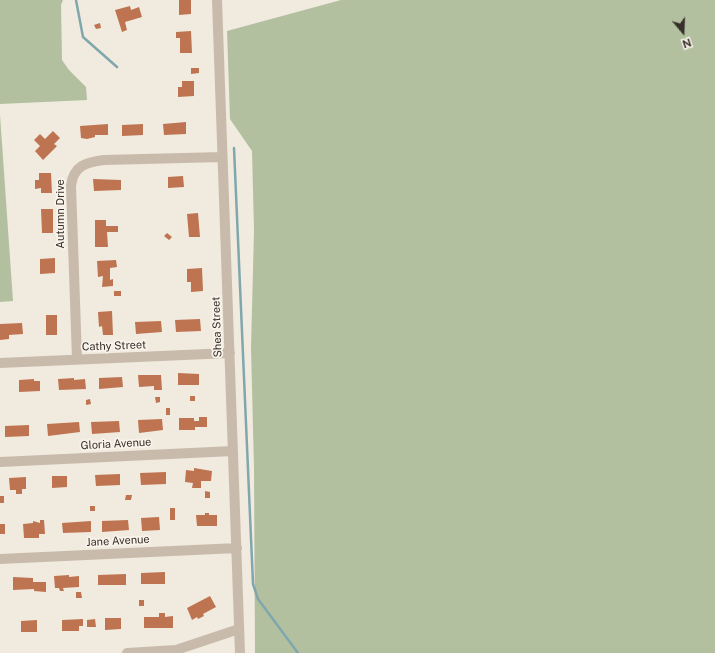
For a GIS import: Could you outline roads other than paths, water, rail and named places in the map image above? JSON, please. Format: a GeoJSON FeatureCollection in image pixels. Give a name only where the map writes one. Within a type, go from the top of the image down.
{"type":"FeatureCollection","features":[{"type":"Feature","properties":{"kind":"street","name":"Shea Street"},"geometry":{"type":"LineString","coordinates":[[217,0],[240,653]]}},
{"type":"Feature","properties":{"kind":"street","name":"Autumn Drive"},"geometry":{"type":"LineString","coordinates":[[78,359],[71,186],[73,174],[76,169],[86,164],[104,160],[222,157]]}},
{"type":"Feature","properties":{"kind":"street","name":"Cathy Street"},"geometry":{"type":"LineString","coordinates":[[0,363],[230,353]]}},
{"type":"Feature","properties":{"kind":"street","name":"Gloria Avenue"},"geometry":{"type":"LineString","coordinates":[[0,462],[233,450]]}},
{"type":"Feature","properties":{"kind":"street","name":"Jane Avenue"},"geometry":{"type":"LineString","coordinates":[[0,559],[237,548]]}},
{"type":"Feature","properties":{"kind":"street"},"geometry":{"type":"LineString","coordinates":[[127,653],[176,650],[239,629]]}},
{"type":"Feature","properties":{"kind":"waterway"},"geometry":{"type":"LineString","coordinates":[[76,0],[83,37],[117,67]]}},
{"type":"Feature","properties":{"kind":"waterway"},"geometry":{"type":"LineString","coordinates":[[234,148],[253,584],[258,599],[298,653]]}}]}
